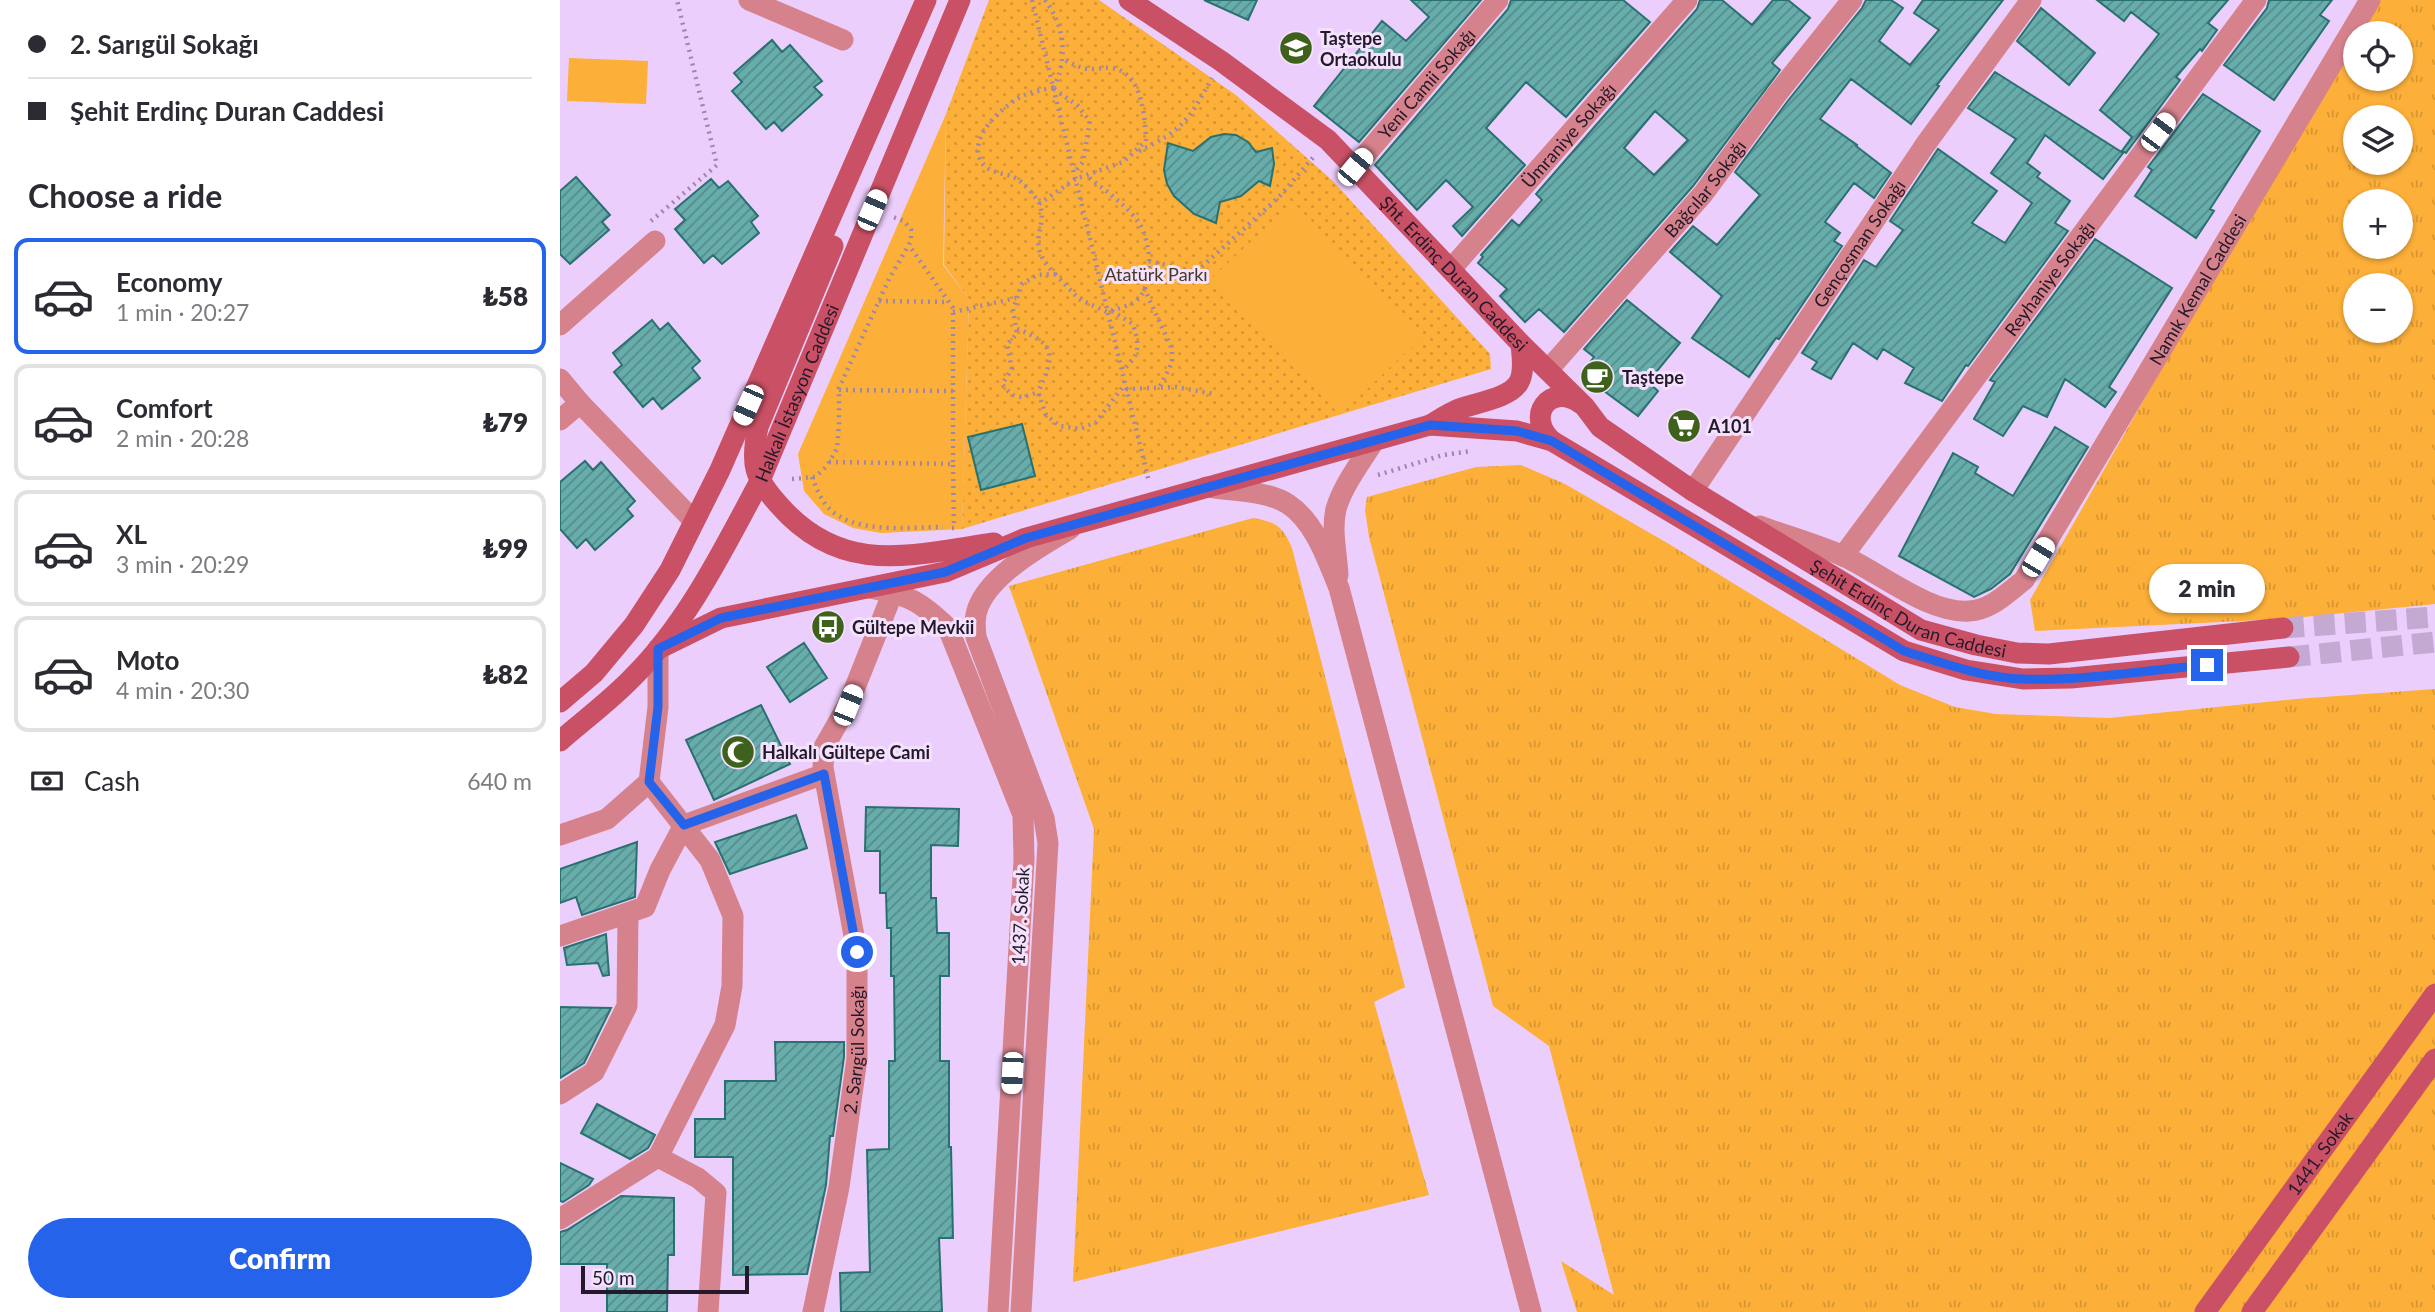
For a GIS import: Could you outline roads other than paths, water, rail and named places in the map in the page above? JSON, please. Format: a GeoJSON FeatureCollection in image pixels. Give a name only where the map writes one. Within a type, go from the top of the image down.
{"type":"FeatureCollection","features":[{"type":"Feature","properties":{"kind":"main road"},"geometry":{"type":"LineString","coordinates":[[560,702],[594,673],[634,625],[670,570],[720,470],[926,0]]}},
{"type":"Feature","properties":{"kind":"main road","name":"Halkalı İstasyon Caddesi"},"geometry":{"type":"LineString","coordinates":[[560,741],[634,677],[658,649],[688,609],[759,482],[960,0]]}},
{"type":"Feature","properties":{"kind":"main road","name":"Şht. Erdinç Duran Caddesi"},"geometry":{"type":"LineString","coordinates":[[1129,0],[1155,8],[1221,61],[1328,140],[1521,344],[1585,407]]}},
{"type":"Feature","properties":{"kind":"main road"},"geometry":{"type":"LineString","coordinates":[[850,174],[850,194],[844,219],[758,428],[753,452],[759,482],[805,530],[839,549],[858,555],[908,555],[1026,538]]}},
{"type":"Feature","properties":{"kind":"main road"},"geometry":{"type":"LineString","coordinates":[[1430,425],[1456,410],[1511,390],[1519,383],[1521,344]]}},
{"type":"Feature","properties":{"kind":"main road"},"geometry":{"type":"LineString","coordinates":[[1552,441],[1539,425],[1542,408],[1553,397],[1563,395],[1585,407]]}},
{"type":"Feature","properties":{"kind":"main road","name":"Şehit Erdinç Duran Caddesi"},"geometry":{"type":"LineString","coordinates":[[1585,407],[1600,427],[1693,491],[1921,630],[2017,653],[2049,654],[2283,628]]}},
{"type":"Feature","properties":{"kind":"main road","name":"Şehit Erdinç Duran Caddesi"},"geometry":{"type":"LineString","coordinates":[[658,649],[721,618],[945,572],[1026,538],[1430,425],[1517,431],[1552,441],[1904,651],[1966,670],[2023,680],[2288,657]]}},
{"type":"Feature","properties":{"kind":"main road","name":"1441. Sokak"},"geometry":{"type":"LineString","coordinates":[[2205,1312],[2435,994]]}},
{"type":"Feature","properties":{"kind":"main road"},"geometry":{"type":"LineString","coordinates":[[2252,1312],[2435,1059]]}},
{"type":"Feature","properties":{"kind":"street"},"geometry":{"type":"LineString","coordinates":[[749,0],[843,40]]}},
{"type":"Feature","properties":{"kind":"street","name":"Yeni Camii Sokağı"},"geometry":{"type":"LineString","coordinates":[[1355,167],[1498,0]]}},
{"type":"Feature","properties":{"kind":"street","name":"Ümraniye Sokağı"},"geometry":{"type":"LineString","coordinates":[[1451,269],[1687,0]]}},
{"type":"Feature","properties":{"kind":"street","name":"Bağcılar Sokağı"},"geometry":{"type":"LineString","coordinates":[[1548,370],[1703,194],[1777,94],[1852,0]]}},
{"type":"Feature","properties":{"kind":"street","name":"Gençosman Sokağı"},"geometry":{"type":"LineString","coordinates":[[1693,491],[1925,145],[2031,0]]}},
{"type":"Feature","properties":{"kind":"street","name":"Reyhaniye Sokağı"},"geometry":{"type":"LineString","coordinates":[[1843,556],[2256,0]]}},
{"type":"Feature","properties":{"kind":"street","name":"Namık Kemal Caddesi"},"geometry":{"type":"LineString","coordinates":[[1843,556],[1916,596],[1952,610],[1984,609],[2024,580],[2370,0]]}},
{"type":"Feature","properties":{"kind":"street"},"geometry":{"type":"LineString","coordinates":[[560,325],[655,241]]}},
{"type":"Feature","properties":{"kind":"street"},"geometry":{"type":"LineString","coordinates":[[560,379],[694,520]]}},
{"type":"Feature","properties":{"kind":"street"},"geometry":{"type":"LineString","coordinates":[[560,420],[580,402]]}},
{"type":"Feature","properties":{"kind":"street"},"geometry":{"type":"LineString","coordinates":[[1339,588],[1334,525],[1336,509],[1345,488],[1374,441]]}},
{"type":"Feature","properties":{"kind":"street"},"geometry":{"type":"LineString","coordinates":[[1206,487],[1265,496],[1287,503],[1309,524],[1339,588],[1531,1312]]}},
{"type":"Feature","properties":{"kind":"street"},"geometry":{"type":"LineString","coordinates":[[1736,518],[1843,556]]}},
{"type":"Feature","properties":{"kind":"street"},"geometry":{"type":"LineString","coordinates":[[1021,1312],[1048,843],[1044,818],[976,637],[975,620],[979,604],[989,589],[1021,558],[1074,526]]}},
{"type":"Feature","properties":{"kind":"street","name":"1437. Sokak"},"geometry":{"type":"LineString","coordinates":[[867,587],[911,598],[927,607],[948,628],[1023,815],[1024,860],[998,1312]]}},
{"type":"Feature","properties":{"kind":"street","name":"2. Sarıgül Sokağı"},"geometry":{"type":"LineString","coordinates":[[813,1312],[839,1187],[857,1058],[857,952],[824,774],[824,747],[848,705],[893,592]]}},
{"type":"Feature","properties":{"kind":"street"},"geometry":{"type":"LineString","coordinates":[[560,835],[607,819],[649,782],[658,707],[658,649]]}},
{"type":"Feature","properties":{"kind":"street"},"geometry":{"type":"LineString","coordinates":[[560,936],[645,906],[660,870],[684,825],[824,774]]}},
{"type":"Feature","properties":{"kind":"street"},"geometry":{"type":"LineString","coordinates":[[560,1219],[658,1157],[725,1024],[732,986],[733,916],[710,860],[649,782]]}},
{"type":"Feature","properties":{"kind":"street"},"geometry":{"type":"LineString","coordinates":[[560,1094],[594,1072],[627,1006],[628,914]]}},
{"type":"Feature","properties":{"kind":"street"},"geometry":{"type":"LineString","coordinates":[[658,1157],[698,1178],[716,1193],[708,1312]]}},
{"type":"Feature","properties":{"kind":"tunnel"},"geometry":{"type":"LineString","coordinates":[[2283,628],[2435,617]]}},
{"type":"Feature","properties":{"kind":"tunnel"},"geometry":{"type":"LineString","coordinates":[[2289,657],[2435,642]]}},
{"type":"Feature","properties":{"kind":"place","name":"Taştepe Ortaokulu"},"geometry":{"type":"Point","coordinates":[1296,48]}},
{"type":"Feature","properties":{"kind":"place","name":"Taştepe"},"geometry":{"type":"Point","coordinates":[1597,377]}},
{"type":"Feature","properties":{"kind":"place","name":"A101"},"geometry":{"type":"Point","coordinates":[1684,426]}},
{"type":"Feature","properties":{"kind":"place","name":"Gültepe Mevkii"},"geometry":{"type":"Point","coordinates":[828,627]}},
{"type":"Feature","properties":{"kind":"place","name":"Halkalı Gültepe Cami"},"geometry":{"type":"Point","coordinates":[738,752]}},
{"type":"Feature","properties":{"kind":"park label","name":"Atatürk Parkı"},"geometry":{"type":"Point","coordinates":[1156,274]}}]}
